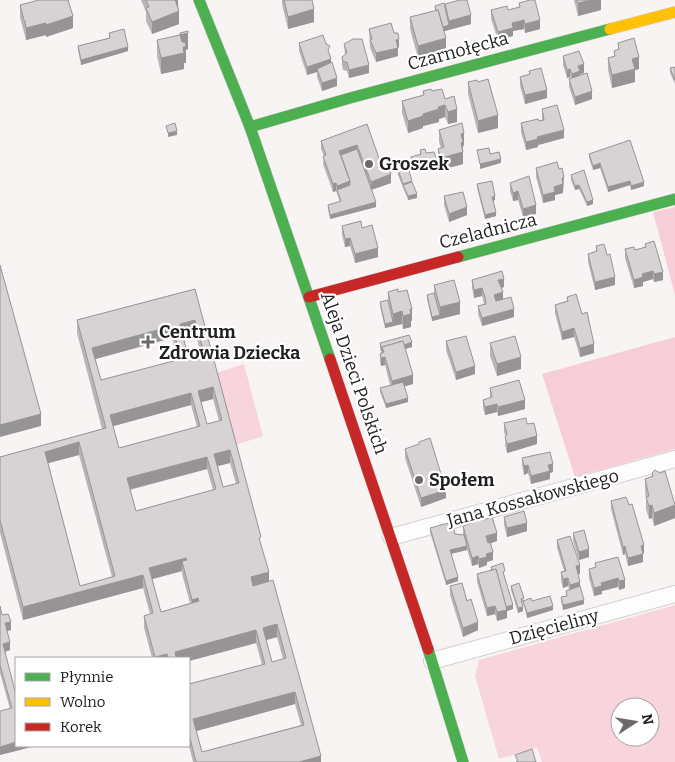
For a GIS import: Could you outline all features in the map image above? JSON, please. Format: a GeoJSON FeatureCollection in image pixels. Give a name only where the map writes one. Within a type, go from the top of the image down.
{"type":"FeatureCollection","features":[{"type":"Feature","properties":{"kind":"street","name":"Aleja Dzieci Polskich"},"geometry":{"type":"LineString","coordinates":[[199,0],[250,127],[309,297],[391,537],[463,762]]}},
{"type":"Feature","properties":{"kind":"street","name":"Czarnołęcka"},"geometry":{"type":"LineString","coordinates":[[250,127],[387,88],[675,12]]}},
{"type":"Feature","properties":{"kind":"street","name":"Czeladnicza"},"geometry":{"type":"LineString","coordinates":[[309,297],[675,199]]}},
{"type":"Feature","properties":{"kind":"street","name":"Jana Kossakowskiego"},"geometry":{"type":"LineString","coordinates":[[391,537],[675,459]]}},
{"type":"Feature","properties":{"kind":"street","name":"Dzięcieliny"},"geometry":{"type":"LineString","coordinates":[[432,661],[675,594]]}},
{"type":"Feature","properties":{"kind":"shaded area"},"geometry":{"type":"Polygon","coordinates":[[[675,207],[675,295],[653,212],[675,207]]]}},
{"type":"Feature","properties":{"kind":"shaded area"},"geometry":{"type":"Polygon","coordinates":[[[675,337],[675,449],[575,477],[542,374],[675,337]]]}},
{"type":"Feature","properties":{"kind":"shaded area"},"geometry":{"type":"Polygon","coordinates":[[[244,364],[263,436],[236,445],[216,373],[244,364]]]}},
{"type":"Feature","properties":{"kind":"shaded area"},"geometry":{"type":"Polygon","coordinates":[[[675,605],[675,762],[542,762],[537,748],[499,759],[475,676],[479,660],[675,605]]]}},
{"type":"Feature","properties":{"kind":"building"},"geometry":{"type":"Polygon","coordinates":[[[39,0],[68,0],[73,16],[46,25],[46,23],[26,28],[26,22],[20,5],[39,0]]]}},
{"type":"Feature","properties":{"kind":"building"},"geometry":{"type":"Polygon","coordinates":[[[146,0],[175,0],[179,11],[152,22],[146,8],[149,7],[146,0]]]}},
{"type":"Feature","properties":{"kind":"building"},"geometry":{"type":"Polygon","coordinates":[[[284,0],[312,0],[314,9],[288,17],[284,0]]]}},
{"type":"Feature","properties":{"kind":"building"},"geometry":{"type":"Polygon","coordinates":[[[467,0],[471,15],[449,21],[445,4],[467,0]]]}},
{"type":"Feature","properties":{"kind":"building"},"geometry":{"type":"Polygon","coordinates":[[[535,0],[540,20],[525,24],[524,20],[512,23],[513,28],[498,32],[491,10],[507,6],[508,10],[520,7],[519,3],[535,0]]]}},
{"type":"Feature","properties":{"kind":"building"},"geometry":{"type":"Polygon","coordinates":[[[577,0],[591,0],[578,3],[577,0]]]}},
{"type":"Feature","properties":{"kind":"building"},"geometry":{"type":"Polygon","coordinates":[[[444,3],[449,25],[443,27],[435,6],[444,3]]]}},
{"type":"Feature","properties":{"kind":"building"},"geometry":{"type":"Polygon","coordinates":[[[438,10],[446,38],[418,46],[410,17],[438,10]]]}},
{"type":"Feature","properties":{"kind":"building"},"geometry":{"type":"Polygon","coordinates":[[[391,23],[394,33],[398,33],[399,39],[396,40],[398,48],[376,53],[370,40],[372,39],[369,29],[391,23]]]}},
{"type":"Feature","properties":{"kind":"building"},"geometry":{"type":"Polygon","coordinates":[[[124,29],[128,47],[81,60],[78,46],[110,38],[109,33],[124,29]]]}},
{"type":"Feature","properties":{"kind":"building"},"geometry":{"type":"Polygon","coordinates":[[[188,31],[188,33],[180,35],[180,33],[188,31]]]}},
{"type":"Feature","properties":{"kind":"building"},"geometry":{"type":"Polygon","coordinates":[[[180,35],[182,42],[185,42],[186,47],[183,47],[184,53],[161,58],[157,40],[180,35]]]}},
{"type":"Feature","properties":{"kind":"building"},"geometry":{"type":"Polygon","coordinates":[[[323,35],[326,44],[330,46],[328,50],[331,59],[307,67],[299,43],[323,35]]]}},
{"type":"Feature","properties":{"kind":"building"},"geometry":{"type":"Polygon","coordinates":[[[634,38],[639,57],[632,59],[635,69],[612,75],[608,58],[615,56],[614,51],[619,49],[618,43],[634,38]]]}},
{"type":"Feature","properties":{"kind":"building"},"geometry":{"type":"Polygon","coordinates":[[[353,39],[362,39],[369,65],[349,70],[347,62],[343,62],[342,57],[347,53],[344,44],[353,39]]]}},
{"type":"Feature","properties":{"kind":"building"},"geometry":{"type":"Polygon","coordinates":[[[579,51],[584,64],[578,66],[580,71],[572,74],[570,69],[567,70],[563,56],[579,51]]]}},
{"type":"Feature","properties":{"kind":"building"},"geometry":{"type":"Polygon","coordinates":[[[332,62],[337,78],[322,83],[317,69],[332,62]]]}},
{"type":"Feature","properties":{"kind":"building"},"geometry":{"type":"Polygon","coordinates":[[[675,67],[675,80],[670,68],[675,67]]]}},
{"type":"Feature","properties":{"kind":"building"},"geometry":{"type":"Polygon","coordinates":[[[541,68],[547,90],[525,95],[520,77],[530,74],[529,71],[541,68]]]}},
{"type":"Feature","properties":{"kind":"building"},"geometry":{"type":"Polygon","coordinates":[[[587,73],[592,91],[575,97],[569,79],[587,73]]]}},
{"type":"Feature","properties":{"kind":"building"},"geometry":{"type":"Polygon","coordinates":[[[488,79],[498,115],[478,121],[468,82],[488,79]]]}},
{"type":"Feature","properties":{"kind":"building"},"geometry":{"type":"Polygon","coordinates":[[[431,89],[432,91],[442,89],[445,99],[454,96],[457,109],[448,112],[445,105],[408,121],[402,101],[424,95],[423,91],[431,89]]]}},
{"type":"Feature","properties":{"kind":"building"},"geometry":{"type":"Polygon","coordinates":[[[557,105],[564,130],[526,142],[521,123],[538,119],[539,121],[544,120],[542,109],[557,105]]]}},
{"type":"Feature","properties":{"kind":"building"},"geometry":{"type":"Polygon","coordinates":[[[175,123],[177,131],[168,133],[166,126],[175,123]]]}},
{"type":"Feature","properties":{"kind":"building"},"geometry":{"type":"Polygon","coordinates":[[[462,123],[464,133],[461,134],[463,142],[461,143],[463,152],[441,158],[438,149],[444,147],[439,130],[462,123]]]}},
{"type":"Feature","properties":{"kind":"building","name":"Groszek"},"geometry":{"type":"Polygon","coordinates":[[[367,124],[380,161],[385,159],[391,174],[371,182],[357,145],[339,151],[350,181],[337,186],[336,183],[333,184],[323,156],[326,155],[321,141],[367,124]]]}},
{"type":"Feature","properties":{"kind":"building"},"geometry":{"type":"Polygon","coordinates":[[[630,140],[644,182],[631,186],[630,181],[608,187],[600,163],[593,166],[589,154],[630,140]]]}},
{"type":"Feature","properties":{"kind":"building"},"geometry":{"type":"Polygon","coordinates":[[[489,148],[490,154],[499,152],[501,159],[480,164],[477,150],[489,148]]]}},
{"type":"Feature","properties":{"kind":"building"},"geometry":{"type":"Polygon","coordinates":[[[357,149],[376,202],[330,215],[328,205],[341,201],[337,190],[350,185],[341,155],[357,149]]]}},
{"type":"Feature","properties":{"kind":"building"},"geometry":{"type":"Polygon","coordinates":[[[425,149],[426,153],[434,152],[438,162],[414,168],[411,157],[421,154],[420,150],[425,149]]]}},
{"type":"Feature","properties":{"kind":"building"},"geometry":{"type":"Polygon","coordinates":[[[557,162],[559,169],[562,168],[563,184],[554,187],[555,192],[543,195],[536,168],[557,162]]]}},
{"type":"Feature","properties":{"kind":"building"},"geometry":{"type":"Polygon","coordinates":[[[408,167],[412,181],[403,184],[398,170],[408,167]]]}},
{"type":"Feature","properties":{"kind":"building"},"geometry":{"type":"Polygon","coordinates":[[[584,170],[593,200],[587,202],[579,185],[575,186],[571,175],[584,170]]]}},
{"type":"Feature","properties":{"kind":"building"},"geometry":{"type":"Polygon","coordinates":[[[529,176],[536,205],[523,209],[518,191],[513,193],[510,183],[529,176]]]}},
{"type":"Feature","properties":{"kind":"building"},"geometry":{"type":"Polygon","coordinates":[[[492,181],[495,196],[492,197],[496,212],[485,215],[477,184],[492,181]]]}},
{"type":"Feature","properties":{"kind":"building"},"geometry":{"type":"Polygon","coordinates":[[[412,182],[417,194],[408,196],[403,185],[412,182]]]}},
{"type":"Feature","properties":{"kind":"building"},"geometry":{"type":"Polygon","coordinates":[[[463,192],[467,207],[449,214],[444,196],[463,192]]]}},
{"type":"Feature","properties":{"kind":"building"},"geometry":{"type":"Polygon","coordinates":[[[361,221],[362,228],[372,225],[378,248],[355,254],[350,238],[345,239],[342,226],[361,221]]]}},
{"type":"Feature","properties":{"kind":"building"},"geometry":{"type":"Polygon","coordinates":[[[654,241],[663,272],[654,274],[653,271],[642,274],[643,277],[634,280],[625,249],[634,247],[635,250],[646,247],[645,244],[654,241]]]}},
{"type":"Feature","properties":{"kind":"building"},"geometry":{"type":"Polygon","coordinates":[[[604,244],[607,255],[610,254],[615,277],[595,282],[588,254],[597,251],[596,246],[604,244]]]}},
{"type":"Feature","properties":{"kind":"building"},"geometry":{"type":"Polygon","coordinates":[[[0,265],[41,414],[0,425],[0,265]]]}},
{"type":"Feature","properties":{"kind":"building"},"geometry":{"type":"Polygon","coordinates":[[[502,271],[504,279],[498,280],[503,292],[494,295],[496,301],[511,297],[514,309],[482,318],[478,306],[486,304],[485,297],[482,288],[474,290],[472,280],[502,271]]]}},
{"type":"Feature","properties":{"kind":"building"},"geometry":{"type":"Polygon","coordinates":[[[454,280],[460,302],[440,307],[434,285],[454,280]]]}},
{"type":"Feature","properties":{"kind":"building"},"geometry":{"type":"Polygon","coordinates":[[[195,289],[269,572],[251,577],[253,586],[273,580],[321,756],[299,762],[196,762],[190,738],[190,684],[265,664],[256,630],[175,652],[176,657],[168,657],[167,654],[155,657],[144,616],[153,613],[143,575],[23,607],[0,520],[0,457],[106,428],[77,320],[195,289]],[[195,320],[180,324],[188,357],[204,353],[195,320]],[[172,326],[92,348],[101,380],[181,359],[172,326]],[[213,387],[198,391],[207,424],[222,420],[213,387]],[[191,393],[110,415],[119,448],[200,426],[191,393]],[[79,442],[45,452],[80,586],[115,576],[79,442]],[[230,450],[214,454],[223,487],[239,483],[230,450]],[[207,457],[127,478],[136,511],[216,489],[207,457]],[[186,558],[149,568],[161,612],[199,601],[198,598],[192,600],[182,561],[187,560],[186,558]],[[277,624],[263,628],[272,662],[286,658],[277,624]],[[295,692],[193,719],[202,752],[304,725],[295,692]]]}},
{"type":"Feature","properties":{"kind":"building"},"geometry":{"type":"Polygon","coordinates":[[[398,289],[398,292],[407,290],[412,309],[410,309],[411,314],[403,316],[402,311],[393,314],[388,292],[398,289]]]}},
{"type":"Feature","properties":{"kind":"building"},"geometry":{"type":"Polygon","coordinates":[[[434,293],[440,315],[432,317],[427,295],[434,293]]]}},
{"type":"Feature","properties":{"kind":"building"},"geometry":{"type":"Polygon","coordinates":[[[576,294],[582,314],[587,312],[594,344],[580,348],[574,328],[562,332],[555,305],[568,301],[567,297],[576,294]]]}},
{"type":"Feature","properties":{"kind":"building"},"geometry":{"type":"Polygon","coordinates":[[[388,300],[393,322],[385,324],[380,302],[388,300]]]}},
{"type":"Feature","properties":{"kind":"building"},"geometry":{"type":"Polygon","coordinates":[[[409,335],[412,342],[404,345],[403,341],[382,347],[382,351],[380,343],[409,335]]]}},
{"type":"Feature","properties":{"kind":"building"},"geometry":{"type":"Polygon","coordinates":[[[466,336],[475,366],[456,372],[446,341],[466,336]]]}},
{"type":"Feature","properties":{"kind":"building"},"geometry":{"type":"Polygon","coordinates":[[[515,336],[521,357],[497,364],[490,343],[515,336]]]}},
{"type":"Feature","properties":{"kind":"building"},"geometry":{"type":"Polygon","coordinates":[[[403,341],[413,375],[392,381],[385,357],[381,358],[380,354],[384,352],[382,347],[403,341]]]}},
{"type":"Feature","properties":{"kind":"building"},"geometry":{"type":"Polygon","coordinates":[[[519,380],[525,400],[498,407],[497,404],[485,407],[483,400],[492,397],[490,388],[519,380]]]}},
{"type":"Feature","properties":{"kind":"building"},"geometry":{"type":"Polygon","coordinates":[[[403,382],[408,398],[386,404],[380,388],[403,382]]]}},
{"type":"Feature","properties":{"kind":"building"},"geometry":{"type":"Polygon","coordinates":[[[526,418],[527,424],[534,423],[537,436],[507,444],[504,423],[526,418]]]}},
{"type":"Feature","properties":{"kind":"building"},"geometry":{"type":"Polygon","coordinates":[[[430,438],[446,490],[421,498],[405,449],[430,438]]]}},
{"type":"Feature","properties":{"kind":"building"},"geometry":{"type":"Polygon","coordinates":[[[550,452],[553,464],[548,465],[550,471],[531,476],[528,465],[524,466],[522,458],[550,452]]]}},
{"type":"Feature","properties":{"kind":"building"},"geometry":{"type":"Polygon","coordinates":[[[655,470],[660,473],[665,471],[675,505],[654,513],[652,505],[649,506],[646,497],[649,496],[645,479],[653,476],[652,473],[655,470]]]}},
{"type":"Feature","properties":{"kind":"building"},"geometry":{"type":"Polygon","coordinates":[[[626,497],[629,505],[632,504],[644,545],[641,546],[643,554],[628,558],[625,546],[623,547],[611,501],[626,497]]]}},
{"type":"Feature","properties":{"kind":"building"},"geometry":{"type":"Polygon","coordinates":[[[524,511],[527,523],[507,528],[504,517],[524,511]]]}},
{"type":"Feature","properties":{"kind":"building"},"geometry":{"type":"Polygon","coordinates":[[[481,515],[483,520],[492,517],[497,533],[486,536],[493,552],[486,554],[487,557],[479,559],[478,556],[472,558],[463,526],[471,523],[470,518],[481,515]]]}},
{"type":"Feature","properties":{"kind":"building"},"geometry":{"type":"Polygon","coordinates":[[[452,522],[455,534],[464,535],[467,546],[450,550],[458,577],[446,581],[430,528],[452,522]]]}},
{"type":"Feature","properties":{"kind":"building"},"geometry":{"type":"Polygon","coordinates":[[[584,530],[589,549],[579,552],[573,533],[584,530]]]}},
{"type":"Feature","properties":{"kind":"building"},"geometry":{"type":"Polygon","coordinates":[[[570,536],[580,565],[576,566],[580,582],[570,585],[568,578],[563,579],[561,572],[566,571],[557,540],[570,536]]]}},
{"type":"Feature","properties":{"kind":"building"},"geometry":{"type":"Polygon","coordinates":[[[618,557],[625,580],[619,581],[618,578],[601,583],[602,586],[594,588],[589,569],[596,567],[595,563],[618,557]]]}},
{"type":"Feature","properties":{"kind":"building"},"geometry":{"type":"Polygon","coordinates":[[[503,563],[505,571],[503,572],[513,605],[506,607],[496,569],[492,570],[491,567],[503,563]]]}},
{"type":"Feature","properties":{"kind":"building"},"geometry":{"type":"Polygon","coordinates":[[[496,569],[507,610],[497,612],[495,606],[487,608],[477,574],[496,569]]]}},
{"type":"Feature","properties":{"kind":"building"},"geometry":{"type":"Polygon","coordinates":[[[462,583],[467,601],[471,599],[478,622],[463,628],[450,586],[462,583]]]}},
{"type":"Feature","properties":{"kind":"building"},"geometry":{"type":"Polygon","coordinates":[[[519,583],[524,598],[521,599],[523,607],[518,608],[511,586],[519,583]]]}},
{"type":"Feature","properties":{"kind":"building"},"geometry":{"type":"Polygon","coordinates":[[[580,586],[584,600],[563,605],[561,597],[567,596],[566,591],[580,586]]]}},
{"type":"Feature","properties":{"kind":"building"},"geometry":{"type":"Polygon","coordinates":[[[550,596],[553,606],[527,613],[523,601],[531,598],[532,601],[550,596]]]}},
{"type":"Feature","properties":{"kind":"building"},"geometry":{"type":"Polygon","coordinates":[[[0,606],[2,615],[8,614],[11,622],[5,623],[10,642],[3,644],[15,691],[15,742],[0,747],[0,711],[12,708],[0,665],[0,606]]]}},
{"type":"Feature","properties":{"kind":"building"},"geometry":{"type":"Polygon","coordinates":[[[532,749],[536,762],[516,762],[518,761],[515,755],[532,749]]]}},
{"type":"Feature","properties":{"kind":"traffic: fast"},"geometry":{"type":"LineString","coordinates":[[199,0],[250,127],[330,359]]}},
{"type":"Feature","properties":{"kind":"traffic: fast"},"geometry":{"type":"LineString","coordinates":[[250,127],[350,98],[610,29]]}},
{"type":"Feature","properties":{"kind":"traffic: fast"},"geometry":{"type":"LineString","coordinates":[[458,257],[675,199]]}},
{"type":"Feature","properties":{"kind":"traffic: fast"},"geometry":{"type":"LineString","coordinates":[[428,649],[463,762]]}},
{"type":"Feature","properties":{"kind":"traffic: slow"},"geometry":{"type":"LineString","coordinates":[[610,29],[675,12]]}},
{"type":"Feature","properties":{"kind":"traffic: jam"},"geometry":{"type":"LineString","coordinates":[[309,297],[458,257]]}},
{"type":"Feature","properties":{"kind":"traffic: jam"},"geometry":{"type":"LineString","coordinates":[[330,359],[428,649]]}},
{"type":"Feature","properties":{"kind":"place","name":"Groszek"},"geometry":{"type":"Point","coordinates":[369,164]}},
{"type":"Feature","properties":{"kind":"place","name":"Centrum Zdrowia Dziecka"},"geometry":{"type":"Point","coordinates":[148,342]}},
{"type":"Feature","properties":{"kind":"place","name":"Społem"},"geometry":{"type":"Point","coordinates":[419,480]}}]}
